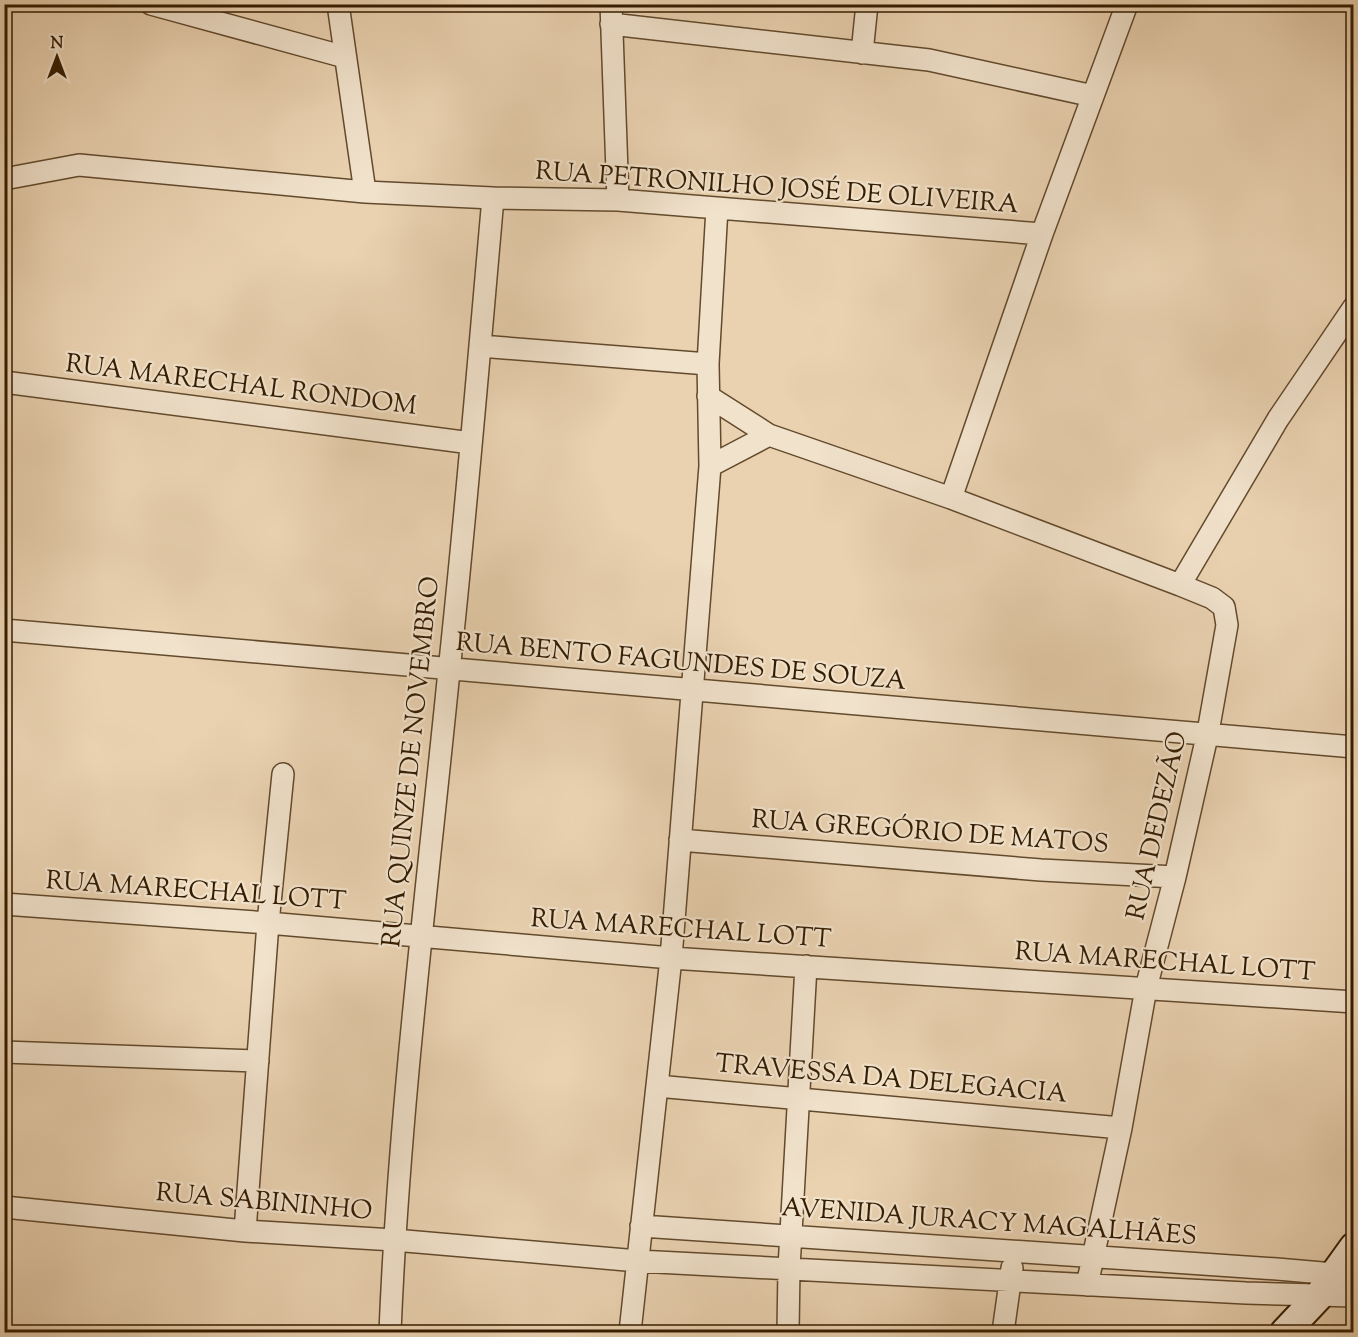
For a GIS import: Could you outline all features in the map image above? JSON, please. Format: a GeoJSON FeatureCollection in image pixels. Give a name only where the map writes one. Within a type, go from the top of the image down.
{"type":"FeatureCollection","features":[{"type":"Feature","properties":{"kind":"main road"},"geometry":{"type":"LineString","coordinates":[[1285,1332],[1318,1297],[1344,1278],[1353,1247]]}},
{"type":"Feature","properties":{"kind":"street"},"geometry":{"type":"LineString","coordinates":[[151,4],[345,57]]}},
{"type":"Feature","properties":{"kind":"street"},"geometry":{"type":"LineString","coordinates":[[338,4],[365,192]]}},
{"type":"Feature","properties":{"kind":"street"},"geometry":{"type":"LineString","coordinates":[[862,53],[867,4]]}},
{"type":"Feature","properties":{"kind":"street"},"geometry":{"type":"LineString","coordinates":[[951,498],[1042,234],[1127,4]]}},
{"type":"Feature","properties":{"kind":"street"},"geometry":{"type":"LineString","coordinates":[[618,200],[611,14],[862,53],[929,60],[1093,96]]}},
{"type":"Feature","properties":{"kind":"street","name":"RUA PETRONILHO JOSÉ DE OLIVEIRA"},"geometry":{"type":"LineString","coordinates":[[4,179],[79,165],[365,192],[493,198],[618,200],[1042,234]]}},
{"type":"Feature","properties":{"kind":"street","name":"RUA QUINZE DE NOVEMBRO"},"geometry":{"type":"LineString","coordinates":[[390,1332],[394,1240],[420,938],[450,669],[493,198]]}},
{"type":"Feature","properties":{"kind":"street"},"geometry":{"type":"LineString","coordinates":[[630,1332],[671,958],[693,691],[710,466],[708,364],[717,208]]}},
{"type":"Feature","properties":{"kind":"street"},"geometry":{"type":"LineString","coordinates":[[708,396],[769,435],[951,498],[1180,585],[1278,419],[1353,307]]}},
{"type":"Feature","properties":{"kind":"street"},"geometry":{"type":"LineString","coordinates":[[480,346],[708,364]]}},
{"type":"Feature","properties":{"kind":"street","name":"RUA MARECHAL RONDOM"},"geometry":{"type":"LineString","coordinates":[[4,382],[471,443]]}},
{"type":"Feature","properties":{"kind":"street"},"geometry":{"type":"LineString","coordinates":[[710,466],[769,435]]}},
{"type":"Feature","properties":{"kind":"street","name":"RUA DEDEZÃO"},"geometry":{"type":"LineString","coordinates":[[1087,1285],[1121,1128],[1146,988],[1175,877],[1208,732],[1227,625],[1226,612],[1220,603],[1180,585]]}},
{"type":"Feature","properties":{"kind":"street","name":"RUA BENTO FAGUNDES DE SOUZA"},"geometry":{"type":"LineString","coordinates":[[4,630],[1028,720],[1208,732],[1353,747]]}},
{"type":"Feature","properties":{"kind":"street"},"geometry":{"type":"LineString","coordinates":[[245,1232],[268,922],[283,774]]}},
{"type":"Feature","properties":{"kind":"street","name":"RUA GREGÓRIO DE MATOS"},"geometry":{"type":"LineString","coordinates":[[680,840],[1041,870],[1175,877]]}},
{"type":"Feature","properties":{"kind":"street","name":"RUA MARECHAL LOTT"},"geometry":{"type":"LineString","coordinates":[[4,904],[268,922],[420,938],[671,958],[1353,1002]]}},
{"type":"Feature","properties":{"kind":"street"},"geometry":{"type":"LineString","coordinates":[[788,1332],[790,1237],[806,966]]}},
{"type":"Feature","properties":{"kind":"street"},"geometry":{"type":"LineString","coordinates":[[4,1052],[258,1061]]}},
{"type":"Feature","properties":{"kind":"street","name":"TRAVESSA DA DELEGACIA"},"geometry":{"type":"LineString","coordinates":[[657,1086],[1121,1128]]}},
{"type":"Feature","properties":{"kind":"street","name":"RUA SABININHO"},"geometry":{"type":"LineString","coordinates":[[4,1207],[245,1232],[394,1240],[638,1261]]}},
{"type":"Feature","properties":{"kind":"street","name":"AVENIDA JURACY MAGALHÃES"},"geometry":{"type":"LineString","coordinates":[[641,1226],[1094,1256],[1344,1278]]}},
{"type":"Feature","properties":{"kind":"street"},"geometry":{"type":"LineString","coordinates":[[1003,1332],[1014,1251]]}},
{"type":"Feature","properties":{"kind":"street","name":"AVENIDA JURACY MAGALHÃES"},"geometry":{"type":"LineString","coordinates":[[638,1261],[1318,1297],[1353,1296]]}}]}
